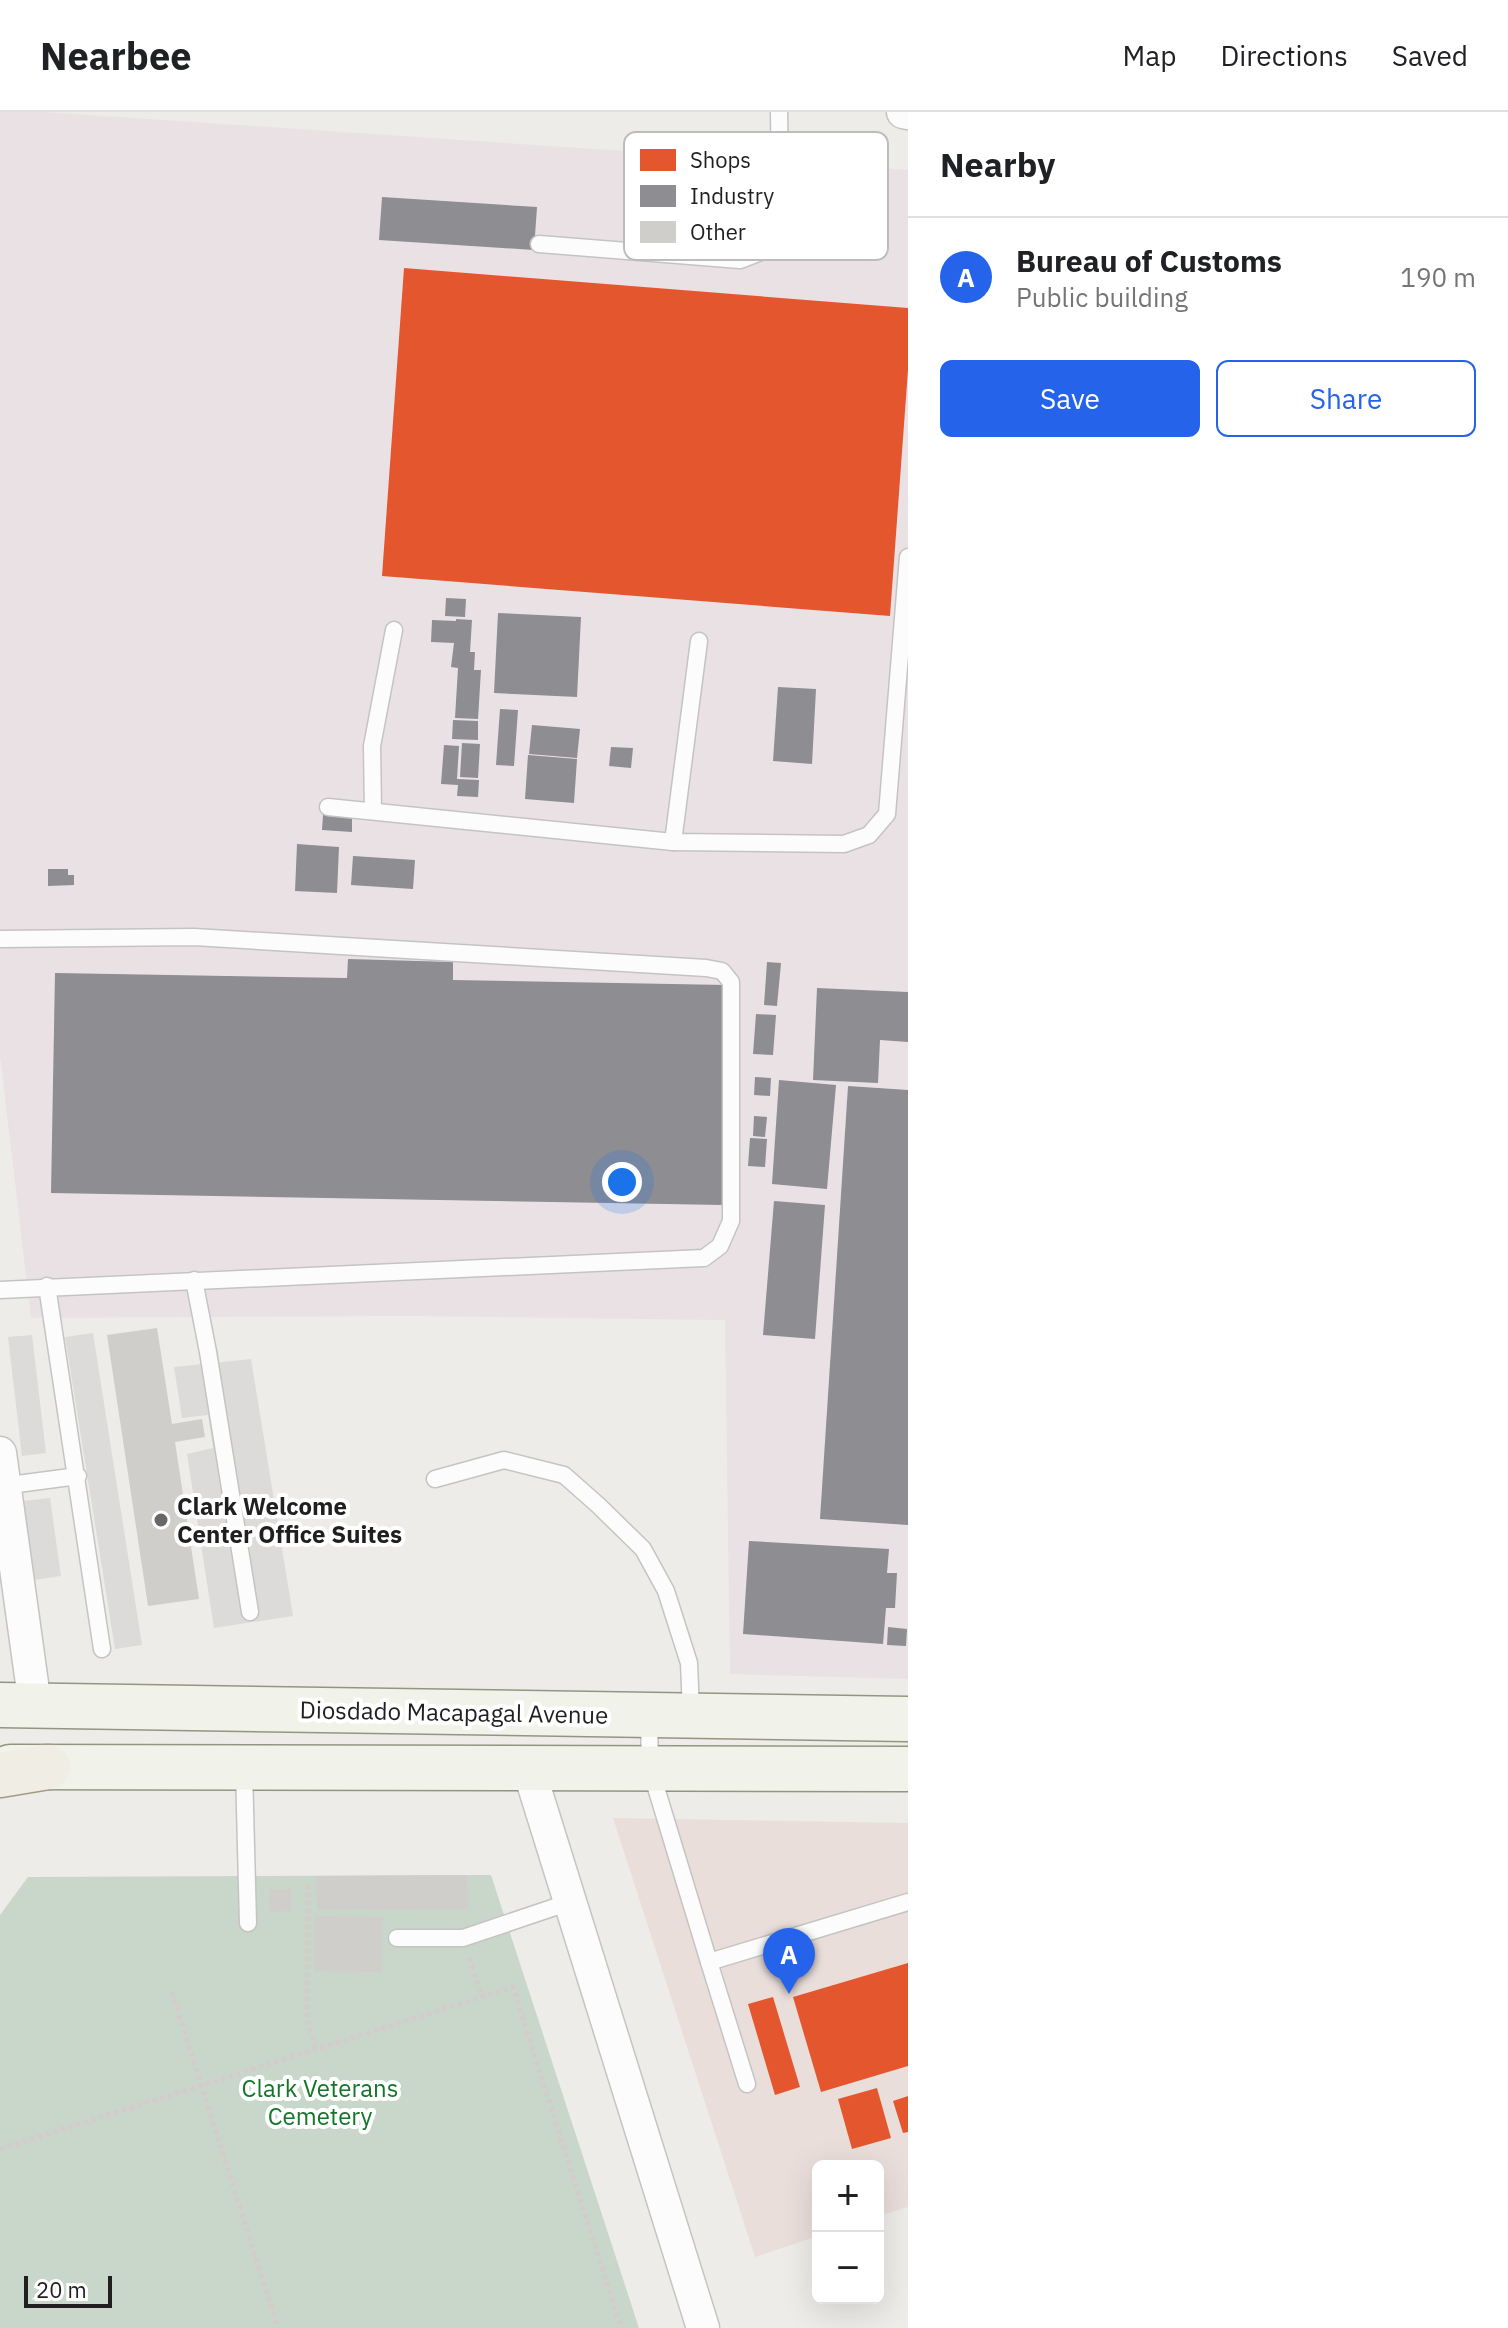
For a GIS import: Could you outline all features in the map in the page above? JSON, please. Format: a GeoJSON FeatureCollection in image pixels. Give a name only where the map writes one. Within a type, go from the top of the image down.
{"type":"FeatureCollection","features":[{"type":"Feature","properties":{"kind":"main road","name":"Diosdado Macapagal Avenue"},"geometry":{"type":"LineString","coordinates":[[17,1705],[908,1719]]}},
{"type":"Feature","properties":{"kind":"main road"},"geometry":{"type":"LineString","coordinates":[[0,1767],[908,1769]]}},
{"type":"Feature","properties":{"kind":"main road"},"geometry":{"type":"LineString","coordinates":[[0,1775],[48,1767]]}},
{"type":"Feature","properties":{"kind":"street"},"geometry":{"type":"LineString","coordinates":[[0,1453],[17,1705]]}},
{"type":"Feature","properties":{"kind":"street"},"geometry":{"type":"LineString","coordinates":[[528,1767],[703,2328]]}},
{"type":"Feature","properties":{"kind":"lane"},"geometry":{"type":"LineString","coordinates":[[779,112],[779,132]]}},
{"type":"Feature","properties":{"kind":"lane"},"geometry":{"type":"LineString","coordinates":[[539,244],[624,251]]}},
{"type":"Feature","properties":{"kind":"lane"},"geometry":{"type":"LineString","coordinates":[[328,807],[673,842],[844,844],[869,835],[887,814],[908,557]]}},
{"type":"Feature","properties":{"kind":"lane"},"geometry":{"type":"LineString","coordinates":[[373,811],[372,746],[394,630]]}},
{"type":"Feature","properties":{"kind":"lane"},"geometry":{"type":"LineString","coordinates":[[673,842],[699,641]]}},
{"type":"Feature","properties":{"kind":"lane"},"geometry":{"type":"LineString","coordinates":[[0,939],[225,938],[706,968],[722,971],[731,982],[731,1221],[720,1246],[704,1258],[0,1290]]}},
{"type":"Feature","properties":{"kind":"lane"},"geometry":{"type":"LineString","coordinates":[[194,1280],[250,1612]]}},
{"type":"Feature","properties":{"kind":"lane"},"geometry":{"type":"LineString","coordinates":[[47,1286],[102,1649]]}},
{"type":"Feature","properties":{"kind":"lane"},"geometry":{"type":"LineString","coordinates":[[435,1479],[504,1460],[564,1475],[643,1549],[666,1591],[689,1663],[650,1768],[747,2084]]}},
{"type":"Feature","properties":{"kind":"lane"},"geometry":{"type":"LineString","coordinates":[[2,1486],[78,1476]]}},
{"type":"Feature","properties":{"kind":"lane"},"geometry":{"type":"LineString","coordinates":[[244,1768],[248,1923]]}},
{"type":"Feature","properties":{"kind":"lane"},"geometry":{"type":"LineString","coordinates":[[397,1938],[463,1938],[570,1902]]}},
{"type":"Feature","properties":{"kind":"lane"},"geometry":{"type":"LineString","coordinates":[[709,1962],[908,1902]]}},
{"type":"Feature","properties":{"kind":"path"},"geometry":{"type":"LineString","coordinates":[[308,1885],[307,2021],[316,2049]]}},
{"type":"Feature","properties":{"kind":"path"},"geometry":{"type":"LineString","coordinates":[[463,1938],[482,1997]]}},
{"type":"Feature","properties":{"kind":"path"},"geometry":{"type":"LineString","coordinates":[[0,2149],[513,1987],[621,2328]]}},
{"type":"Feature","properties":{"kind":"path"},"geometry":{"type":"LineString","coordinates":[[172,1992],[278,2328]]}},
{"type":"Feature","properties":{"kind":"shaded area"},"geometry":{"type":"Polygon","coordinates":[[[0,112],[44,112],[624,151],[624,260],[888,260],[888,169],[908,170],[908,1679],[730,1674],[725,1320],[407,1316],[31,1318],[0,1055],[0,112]]]}},
{"type":"Feature","properties":{"kind":"shaded area"},"geometry":{"type":"Polygon","coordinates":[[[93,1333],[142,1645],[115,1649],[65,1337],[93,1333]]]}},
{"type":"Feature","properties":{"kind":"shaded area"},"geometry":{"type":"Polygon","coordinates":[[[32,1335],[46,1453],[22,1456],[8,1337],[32,1335]]]}},
{"type":"Feature","properties":{"kind":"shaded area"},"geometry":{"type":"Polygon","coordinates":[[[251,1359],[293,1616],[214,1628],[187,1454],[213,1448],[208,1415],[182,1418],[174,1367],[251,1359]]]}},
{"type":"Feature","properties":{"kind":"shaded area"},"geometry":{"type":"Polygon","coordinates":[[[50,1498],[61,1576],[34,1580],[23,1501],[50,1498]]]}},
{"type":"Feature","properties":{"kind":"shaded area"},"geometry":{"type":"Polygon","coordinates":[[[613,1818],[908,1823],[908,2207],[884,2214],[884,2160],[812,2160],[812,2238],[755,2257],[613,1818]]]}},
{"type":"Feature","properties":{"kind":"green space","name":"Clark Veterans Cemetery"},"geometry":{"type":"Polygon","coordinates":[[[491,1875],[639,2328],[0,2328],[0,1915],[28,1877],[491,1875]]]}},
{"type":"Feature","properties":{"kind":"building: Shops"},"geometry":{"type":"Polygon","coordinates":[[[404,268],[908,308],[908,370],[890,616],[382,576],[404,268]]]}},
{"type":"Feature","properties":{"kind":"building: Shops"},"geometry":{"type":"Polygon","coordinates":[[[908,1963],[908,2066],[821,2092],[793,1997],[908,1963]]]}},
{"type":"Feature","properties":{"kind":"building: Shops"},"geometry":{"type":"Polygon","coordinates":[[[773,1997],[800,2087],[775,2095],[748,2004],[773,1997]]]}},
{"type":"Feature","properties":{"kind":"building: Shops"},"geometry":{"type":"Polygon","coordinates":[[[877,2088],[891,2138],[852,2149],[838,2099],[877,2088]]]}},
{"type":"Feature","properties":{"kind":"building: Shops"},"geometry":{"type":"Polygon","coordinates":[[[908,2096],[908,2132],[903,2133],[893,2101],[908,2096]]]}},
{"type":"Feature","properties":{"kind":"building: Industry"},"geometry":{"type":"Polygon","coordinates":[[[382,197],[537,207],[534,250],[379,240],[382,197]]]}},
{"type":"Feature","properties":{"kind":"building: Industry"},"geometry":{"type":"Polygon","coordinates":[[[446,598],[466,599],[465,617],[445,616],[446,598]]]}},
{"type":"Feature","properties":{"kind":"building: Industry"},"geometry":{"type":"Polygon","coordinates":[[[498,613],[581,617],[577,697],[494,693],[498,613]]]}},
{"type":"Feature","properties":{"kind":"building: Industry"},"geometry":{"type":"Polygon","coordinates":[[[432,620],[472,620],[470,652],[475,652],[474,670],[481,670],[478,719],[455,718],[458,668],[451,667],[454,643],[431,642],[432,620]]]}},
{"type":"Feature","properties":{"kind":"building: Industry"},"geometry":{"type":"Polygon","coordinates":[[[778,687],[816,689],[812,764],[773,761],[778,687]]]}},
{"type":"Feature","properties":{"kind":"building: Industry"},"geometry":{"type":"Polygon","coordinates":[[[500,709],[518,710],[514,766],[496,765],[500,709]]]}},
{"type":"Feature","properties":{"kind":"building: Industry"},"geometry":{"type":"Polygon","coordinates":[[[453,720],[478,721],[478,740],[452,739],[453,720]]]}},
{"type":"Feature","properties":{"kind":"building: Industry"},"geometry":{"type":"Polygon","coordinates":[[[532,725],[580,729],[577,758],[529,754],[532,725]]]}},
{"type":"Feature","properties":{"kind":"building: Industry"},"geometry":{"type":"Polygon","coordinates":[[[462,743],[480,744],[478,778],[460,777],[462,743]]]}},
{"type":"Feature","properties":{"kind":"building: Industry"},"geometry":{"type":"Polygon","coordinates":[[[444,745],[459,746],[457,779],[479,780],[478,797],[457,796],[458,785],[441,784],[444,745]]]}},
{"type":"Feature","properties":{"kind":"building: Industry"},"geometry":{"type":"Polygon","coordinates":[[[611,747],[633,748],[631,768],[609,766],[611,747]]]}},
{"type":"Feature","properties":{"kind":"building: Industry"},"geometry":{"type":"Polygon","coordinates":[[[528,755],[577,759],[574,803],[525,799],[528,755]]]}},
{"type":"Feature","properties":{"kind":"building: Industry"},"geometry":{"type":"Polygon","coordinates":[[[323,815],[352,817],[352,832],[322,830],[323,815]]]}},
{"type":"Feature","properties":{"kind":"building: Industry"},"geometry":{"type":"Polygon","coordinates":[[[297,844],[339,847],[337,893],[295,891],[297,844]]]}},
{"type":"Feature","properties":{"kind":"building: Industry"},"geometry":{"type":"Polygon","coordinates":[[[353,856],[415,860],[413,889],[351,885],[353,856]]]}},
{"type":"Feature","properties":{"kind":"building: Industry"},"geometry":{"type":"Polygon","coordinates":[[[48,869],[68,869],[68,875],[74,875],[74,885],[48,886],[48,869]]]}},
{"type":"Feature","properties":{"kind":"building: Industry"},"geometry":{"type":"Polygon","coordinates":[[[348,959],[453,962],[453,980],[726,985],[723,1205],[51,1193],[55,973],[347,978],[348,959]]]}},
{"type":"Feature","properties":{"kind":"building: Industry"},"geometry":{"type":"Polygon","coordinates":[[[767,962],[781,963],[777,1006],[764,1005],[767,962]]]}},
{"type":"Feature","properties":{"kind":"building: Industry"},"geometry":{"type":"Polygon","coordinates":[[[817,988],[908,992],[908,1042],[880,1040],[878,1083],[813,1080],[817,988]]]}},
{"type":"Feature","properties":{"kind":"building: Industry"},"geometry":{"type":"Polygon","coordinates":[[[756,1014],[776,1015],[773,1055],[753,1054],[756,1014]]]}},
{"type":"Feature","properties":{"kind":"building: Industry"},"geometry":{"type":"Polygon","coordinates":[[[755,1077],[771,1078],[770,1096],[754,1095],[755,1077]]]}},
{"type":"Feature","properties":{"kind":"building: Industry"},"geometry":{"type":"Polygon","coordinates":[[[779,1080],[836,1085],[827,1189],[772,1184],[779,1080]]]}},
{"type":"Feature","properties":{"kind":"building: Industry"},"geometry":{"type":"Polygon","coordinates":[[[848,1086],[908,1090],[908,1525],[820,1519],[848,1086]]]}},
{"type":"Feature","properties":{"kind":"building: Industry"},"geometry":{"type":"Polygon","coordinates":[[[754,1116],[767,1117],[765,1137],[753,1136],[754,1116]]]}},
{"type":"Feature","properties":{"kind":"building: Industry"},"geometry":{"type":"Polygon","coordinates":[[[750,1138],[767,1139],[765,1167],[748,1166],[750,1138]]]}},
{"type":"Feature","properties":{"kind":"building: Industry"},"geometry":{"type":"Polygon","coordinates":[[[774,1201],[825,1205],[815,1339],[763,1335],[774,1201]]]}},
{"type":"Feature","properties":{"kind":"building: Industry"},"geometry":{"type":"Polygon","coordinates":[[[749,1541],[889,1549],[887,1573],[897,1573],[895,1608],[886,1608],[883,1644],[743,1634],[749,1541]]]}},
{"type":"Feature","properties":{"kind":"building: Industry"},"geometry":{"type":"Polygon","coordinates":[[[888,1627],[907,1629],[906,1646],[887,1645],[888,1627]]]}},
{"type":"Feature","properties":{"kind":"building: Other","name":"Clark Welcome Center Office Suites"},"geometry":{"type":"Polygon","coordinates":[[[157,1328],[172,1424],[202,1419],[205,1437],[175,1442],[199,1599],[148,1606],[107,1335],[157,1328]]]}},
{"type":"Feature","properties":{"kind":"building: Other"},"geometry":{"type":"Polygon","coordinates":[[[467,1875],[468,1909],[317,1910],[316,1876],[467,1875]]]}},
{"type":"Feature","properties":{"kind":"building: Other"},"geometry":{"type":"Polygon","coordinates":[[[269,1889],[291,1889],[291,1911],[270,1912],[269,1889]]]}},
{"type":"Feature","properties":{"kind":"building: Other"},"geometry":{"type":"Polygon","coordinates":[[[315,1916],[383,1917],[382,1972],[314,1971],[315,1916]]]}},
{"type":"Feature","properties":{"kind":"place","name":"Clark Welcome Center Office Suites"},"geometry":{"type":"Point","coordinates":[161,1520]}},
{"type":"Feature","properties":{"kind":"place","name":"Bureau of Customs"},"geometry":{"type":"Point","coordinates":[789,1994]}}]}
